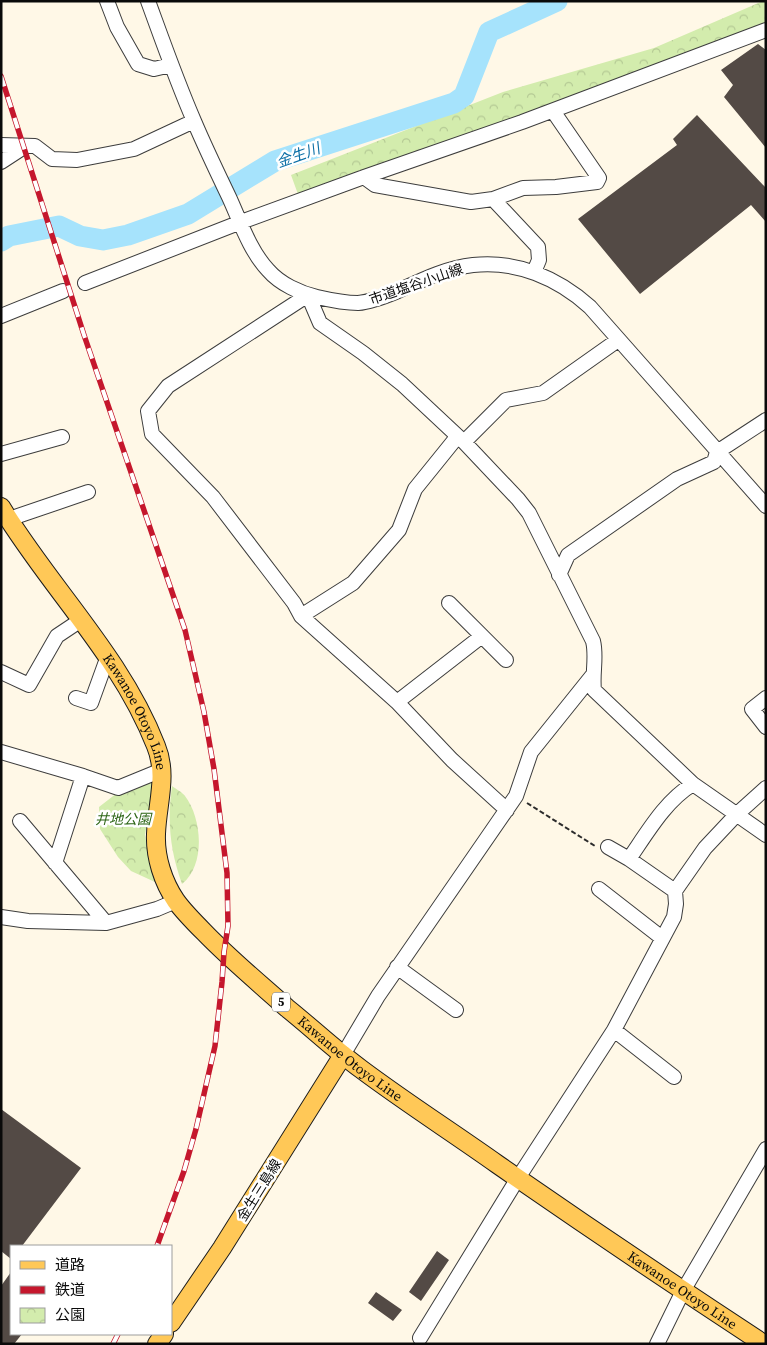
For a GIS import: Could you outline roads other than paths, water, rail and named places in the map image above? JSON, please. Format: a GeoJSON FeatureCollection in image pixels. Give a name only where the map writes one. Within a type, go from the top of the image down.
{"type":"FeatureCollection","features":[{"type":"Feature","properties":{"kind":"main road","name":"Kawanoe Otoyo Line"},"geometry":{"type":"LineString","coordinates":[[5,513],[34,557],[108,656],[126,684],[150,730],[158,750],[162,770],[156,849],[160,868],[176,901],[224,952],[343,1055],[518,1178],[764,1344]]}},
{"type":"Feature","properties":{"kind":"main road","name":"金生三島線"},"geometry":{"type":"LineString","coordinates":[[172,1321],[227,1240],[343,1055]]}},
{"type":"Feature","properties":{"kind":"street"},"geometry":{"type":"LineString","coordinates":[[107,1],[117,27],[138,64],[154,69],[171,65]]}},
{"type":"Feature","properties":{"kind":"street","name":"市道塩谷小山線"},"geometry":{"type":"LineString","coordinates":[[148,1],[194,121],[254,250],[268,270],[288,286],[308,295],[332,301],[360,303],[385,296],[446,270],[472,265],[495,264],[517,266],[556,282],[575,294],[590,307],[766,506]]}},
{"type":"Feature","properties":{"kind":"street"},"geometry":{"type":"LineString","coordinates":[[85,283],[240,220],[553,110],[766,30]]}},
{"type":"Feature","properties":{"kind":"street"},"geometry":{"type":"LineString","coordinates":[[364,177],[375,185],[471,202],[493,199],[523,188],[556,187],[597,182],[599,178],[553,110]]}},
{"type":"Feature","properties":{"kind":"street"},"geometry":{"type":"LineString","coordinates":[[1,145],[35,146],[52,159],[77,160],[134,149],[194,121]]}},
{"type":"Feature","properties":{"kind":"street"},"geometry":{"type":"LineString","coordinates":[[1,162],[24,147]]}},
{"type":"Feature","properties":{"kind":"street"},"geometry":{"type":"LineString","coordinates":[[493,199],[538,247],[539,260],[534,272]]}},
{"type":"Feature","properties":{"kind":"street"},"geometry":{"type":"LineString","coordinates":[[1,316],[63,291]]}},
{"type":"Feature","properties":{"kind":"street"},"geometry":{"type":"LineString","coordinates":[[507,810],[452,760],[397,702],[301,616],[294,603],[213,497],[152,434],[148,411],[168,386],[308,295],[320,323],[363,353],[402,384],[460,439],[518,498],[529,513],[593,641],[596,652],[592,676],[594,690],[597,694],[693,784],[766,835]]}},
{"type":"Feature","properties":{"kind":"street"},"geometry":{"type":"LineString","coordinates":[[301,616],[353,582],[399,530],[415,489],[460,439],[506,400],[543,393],[618,340]]}},
{"type":"Feature","properties":{"kind":"street"},"geometry":{"type":"LineString","coordinates":[[559,575],[568,555],[677,478],[714,462],[717,452],[766,420]]}},
{"type":"Feature","properties":{"kind":"street"},"geometry":{"type":"LineString","coordinates":[[1,454],[62,437]]}},
{"type":"Feature","properties":{"kind":"street"},"geometry":{"type":"LineString","coordinates":[[5,513],[88,492]]}},
{"type":"Feature","properties":{"kind":"street"},"geometry":{"type":"LineString","coordinates":[[449,603],[506,660]]}},
{"type":"Feature","properties":{"kind":"street"},"geometry":{"type":"LineString","coordinates":[[1,672],[29,685],[57,636],[81,620]]}},
{"type":"Feature","properties":{"kind":"street"},"geometry":{"type":"LineString","coordinates":[[397,702],[482,636]]}},
{"type":"Feature","properties":{"kind":"street"},"geometry":{"type":"LineString","coordinates":[[76,698],[91,703],[108,656]]}},
{"type":"Feature","properties":{"kind":"street"},"geometry":{"type":"LineString","coordinates":[[343,1055],[397,967],[516,796],[531,752],[592,676]]}},
{"type":"Feature","properties":{"kind":"street"},"geometry":{"type":"LineString","coordinates":[[766,698],[752,709],[766,726]]}},
{"type":"Feature","properties":{"kind":"street"},"geometry":{"type":"LineString","coordinates":[[1,752],[118,788],[162,770]]}},
{"type":"Feature","properties":{"kind":"street"},"geometry":{"type":"LineString","coordinates":[[55,862],[83,776]]}},
{"type":"Feature","properties":{"kind":"street"},"geometry":{"type":"LineString","coordinates":[[629,859],[663,811],[685,789],[693,784]]}},
{"type":"Feature","properties":{"kind":"street"},"geometry":{"type":"LineString","coordinates":[[420,1338],[518,1178],[614,1030],[674,917],[675,891],[704,848],[736,814],[766,788]]}},
{"type":"Feature","properties":{"kind":"street"},"geometry":{"type":"LineString","coordinates":[[20,821],[106,923]]}},
{"type":"Feature","properties":{"kind":"street"},"geometry":{"type":"LineString","coordinates":[[608,847],[675,891]]}},
{"type":"Feature","properties":{"kind":"street"},"geometry":{"type":"LineString","coordinates":[[599,889],[662,938]]}},
{"type":"Feature","properties":{"kind":"street"},"geometry":{"type":"LineString","coordinates":[[1,917],[28,921],[106,923],[157,909],[176,901]]}},
{"type":"Feature","properties":{"kind":"street"},"geometry":{"type":"LineString","coordinates":[[397,967],[456,1010]]}},
{"type":"Feature","properties":{"kind":"street"},"geometry":{"type":"LineString","coordinates":[[614,1030],[674,1077]]}},
{"type":"Feature","properties":{"kind":"street"},"geometry":{"type":"LineString","coordinates":[[657,1344],[683,1291],[766,1149]]}},
{"type":"Feature","properties":{"kind":"waterway","name":"金生川"},"geometry":{"type":"LineString","coordinates":[[1,241],[9,236],[59,226],[80,236],[103,240],[128,235],[188,214],[275,161],[454,103],[464,96],[489,32],[557,1]]}},
{"type":"Feature","properties":{"kind":"railway"},"geometry":{"type":"LineString","coordinates":[[1,76],[84,335],[185,630],[204,712],[214,769],[227,873],[228,926],[215,1046],[196,1129],[184,1171],[157,1245]]}},
{"type":"Feature","properties":{"kind":"railway"},"geometry":{"type":"LineString","coordinates":[[113,1344],[118,1335]]}},
{"type":"Feature","properties":{"kind":"park label","name":"井地公園"},"geometry":{"type":"Point","coordinates":[123,819]}}]}
